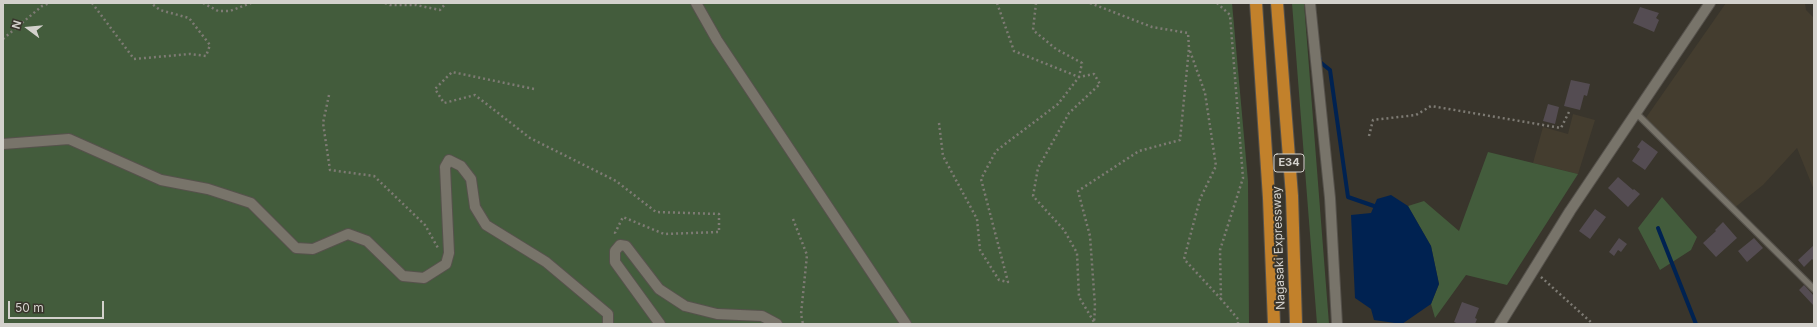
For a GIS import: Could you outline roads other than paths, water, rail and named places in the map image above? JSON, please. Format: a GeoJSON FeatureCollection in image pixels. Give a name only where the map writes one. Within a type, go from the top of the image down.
{"type":"FeatureCollection","features":[{"type":"Feature","properties":{"kind":"highway","name":"Nagasaki Expressway"},"geometry":{"type":"LineString","coordinates":[[1256,3],[1273,279],[1274,324]]}},
{"type":"Feature","properties":{"kind":"highway","name":"Nagasaki Expressway"},"geometry":{"type":"LineString","coordinates":[[1277,3],[1292,196],[1296,324]]}},
{"type":"Feature","properties":{"kind":"highway"},"geometry":{"type":"LineString","coordinates":[[1286,110],[1295,196],[1304,324]]}},
{"type":"Feature","properties":{"kind":"highway"},"geometry":{"type":"LineString","coordinates":[[1270,324],[1273,279]]}},
{"type":"Feature","properties":{"kind":"street"},"geometry":{"type":"LineString","coordinates":[[696,3],[717,40],[906,324]]}},
{"type":"Feature","properties":{"kind":"street"},"geometry":{"type":"LineString","coordinates":[[1310,3],[1330,198],[1337,324]]}},
{"type":"Feature","properties":{"kind":"street"},"geometry":{"type":"LineString","coordinates":[[1500,324],[1570,211],[1710,3]]}},
{"type":"Feature","properties":{"kind":"street"},"geometry":{"type":"LineString","coordinates":[[3,144],[70,139],[161,180],[208,189],[251,203],[296,248],[313,249],[348,234],[368,241],[403,276],[424,278],[446,264],[449,252],[445,167],[449,160],[462,166],[471,179],[475,206],[486,225],[546,262],[608,314],[608,324]]}},
{"type":"Feature","properties":{"kind":"street"},"geometry":{"type":"LineString","coordinates":[[660,324],[615,262],[615,251],[620,245],[626,246],[659,289],[685,306],[717,314],[762,316],[776,324]]}},
{"type":"Feature","properties":{"kind":"lane"},"geometry":{"type":"LineString","coordinates":[[1636,113],[1814,289]]}},
{"type":"Feature","properties":{"kind":"water"},"geometry":{"type":"Polygon","coordinates":[[[1391,195],[1408,206],[1431,246],[1439,284],[1431,304],[1402,324],[1374,320],[1371,309],[1355,298],[1351,215],[1371,213],[1377,199],[1391,195]]]}},
{"type":"Feature","properties":{"kind":"waterway"},"geometry":{"type":"LineString","coordinates":[[1320,59],[1320,62],[1330,70],[1348,197],[1374,206]]}},
{"type":"Feature","properties":{"kind":"waterway"},"geometry":{"type":"LineString","coordinates":[[1658,228],[1696,324]]}}]}
